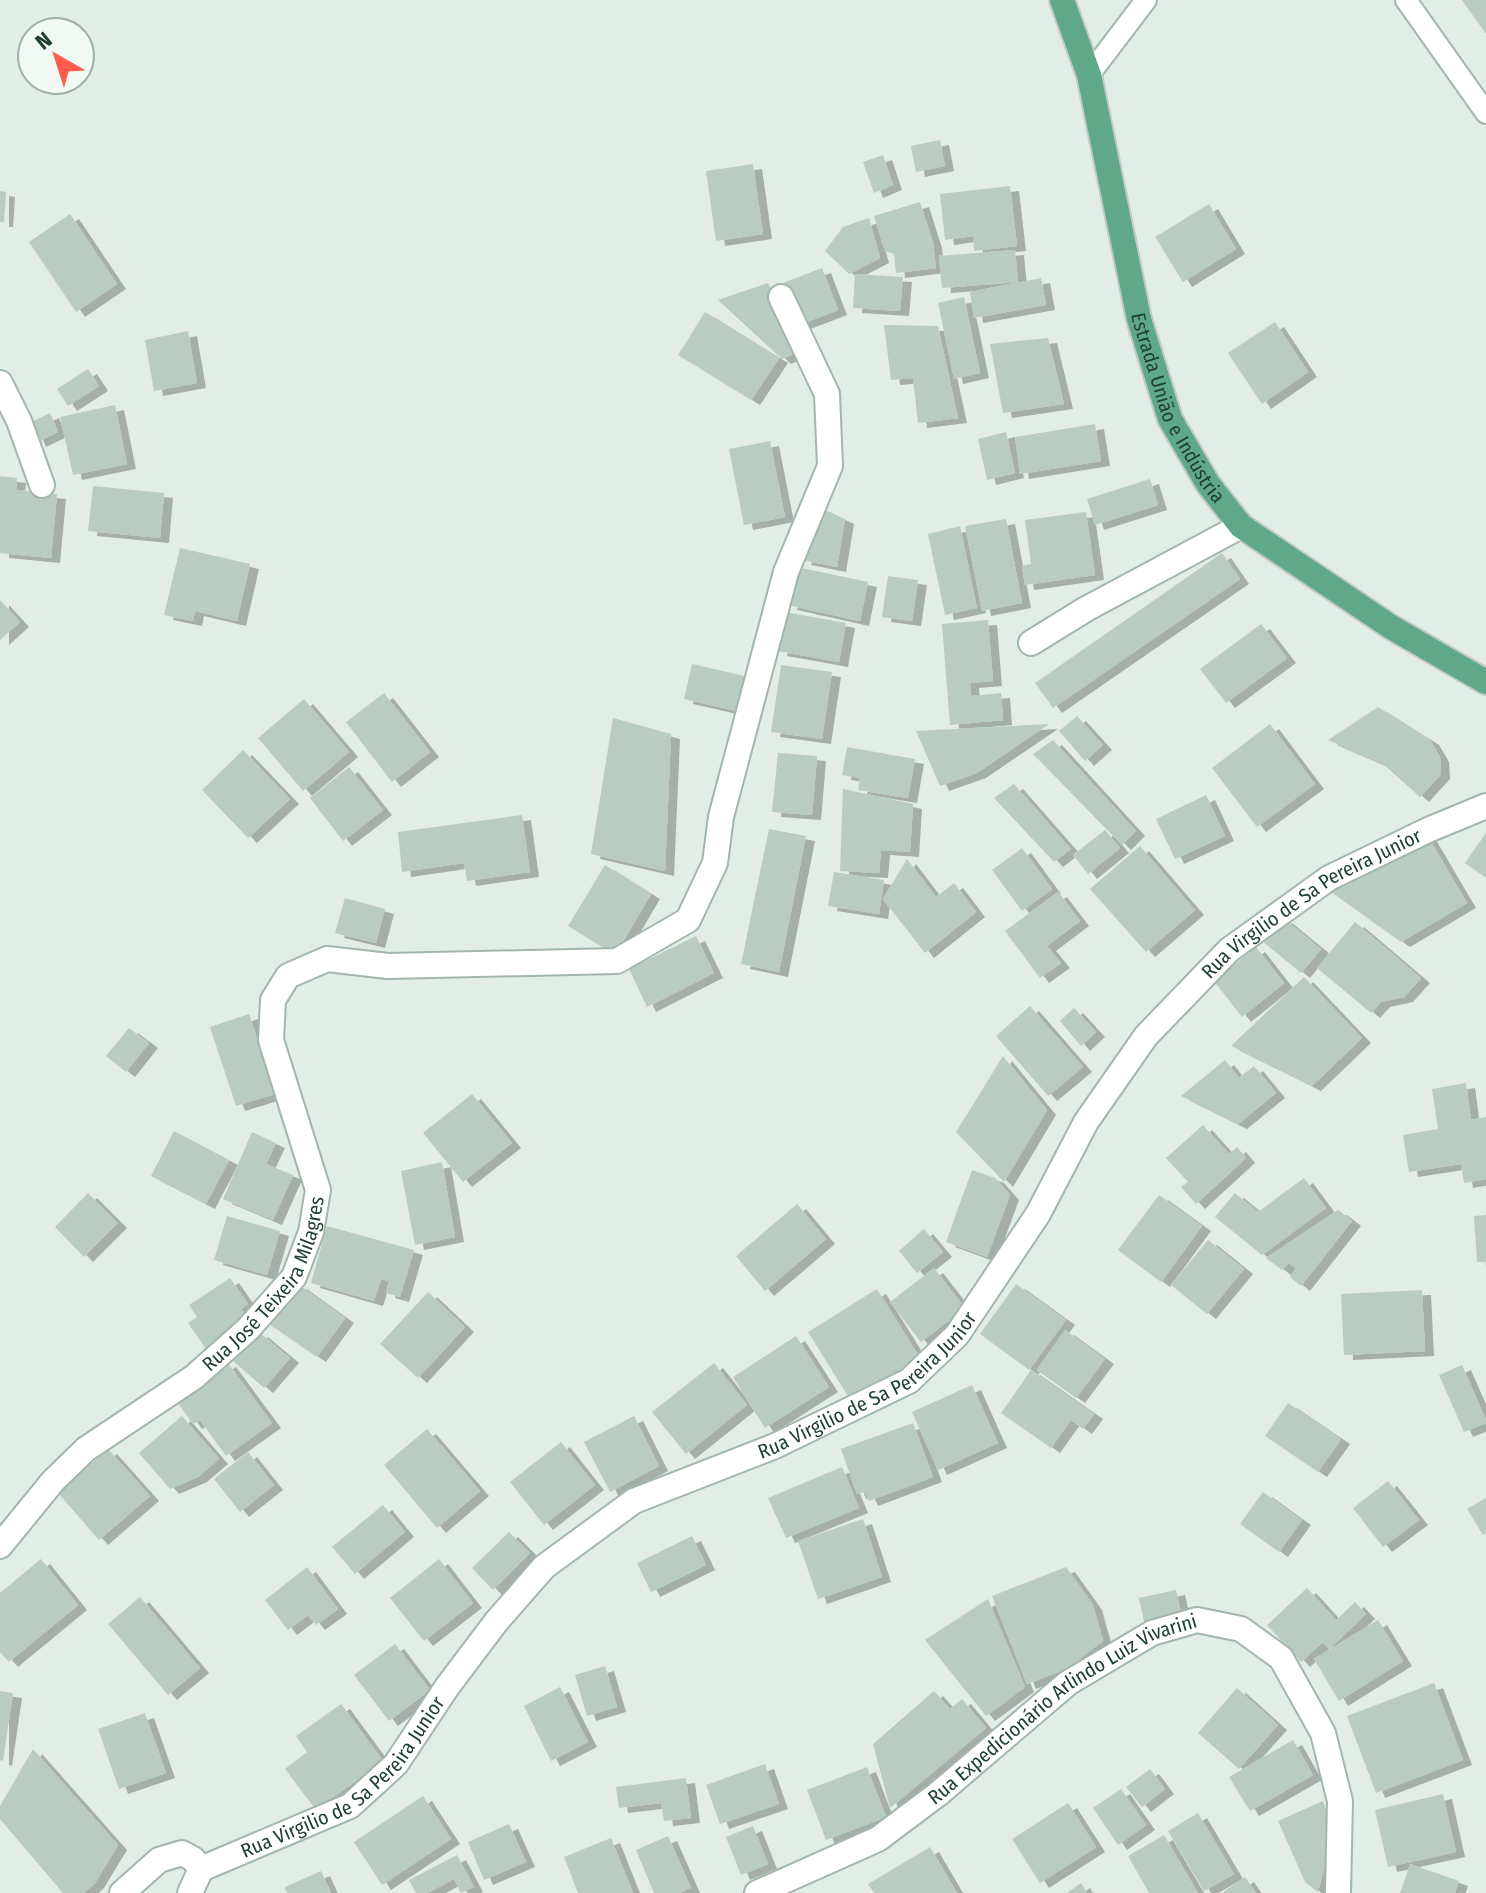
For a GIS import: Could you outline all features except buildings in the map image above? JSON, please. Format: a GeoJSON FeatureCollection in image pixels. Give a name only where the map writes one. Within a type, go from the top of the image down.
{"type":"FeatureCollection","features":[{"type":"Feature","properties":{"kind":"main road","name":"Estrada União e Indústria"},"geometry":{"type":"LineString","coordinates":[[1062,0],[1089,75],[1139,319],[1170,419],[1208,484],[1241,526],[1391,627],[1486,682]]}},
{"type":"Feature","properties":{"kind":"street","name":"Rua José Teixeira Milagres"},"geometry":{"type":"LineString","coordinates":[[0,1546],[53,1481],[86,1449],[194,1377],[248,1329],[294,1277],[311,1232],[318,1190],[271,1040],[273,1000],[288,976],[327,959],[404,966],[617,961],[688,920],[715,863],[721,817],[786,572],[830,466],[827,394],[781,297]]}},
{"type":"Feature","properties":{"kind":"street"},"geometry":{"type":"LineString","coordinates":[[0,383],[19,421],[42,485]]}},
{"type":"Feature","properties":{"kind":"street"},"geometry":{"type":"LineString","coordinates":[[1031,643],[1086,609],[1241,526]]}},
{"type":"Feature","properties":{"kind":"street","name":"Rua Virgilio de Sa Pereira Junior"},"geometry":{"type":"LineString","coordinates":[[201,1869],[350,1806],[396,1764],[447,1687],[496,1622],[544,1567],[634,1501],[775,1446],[909,1381],[965,1325],[1038,1214],[1086,1122],[1146,1036],[1229,950],[1329,878],[1486,806]]}},
{"type":"Feature","properties":{"kind":"street","name":"Rua Expedicionário Arlindo Luiz Vivarini"},"geometry":{"type":"LineString","coordinates":[[757,1893],[878,1839],[938,1794],[1068,1683],[1152,1633],[1197,1620],[1241,1629],[1281,1658],[1323,1733],[1340,1801],[1338,1893]]}},
{"type":"Feature","properties":{"kind":"street"},"geometry":{"type":"LineString","coordinates":[[122,1893],[159,1860],[182,1853],[193,1859],[201,1869],[190,1893]]}},
{"type":"Feature","properties":{"kind":"lane"},"geometry":{"type":"LineString","coordinates":[[1089,75],[1146,0]]}},
{"type":"Feature","properties":{"kind":"lane"},"geometry":{"type":"LineString","coordinates":[[1406,0],[1486,113]]}}]}
